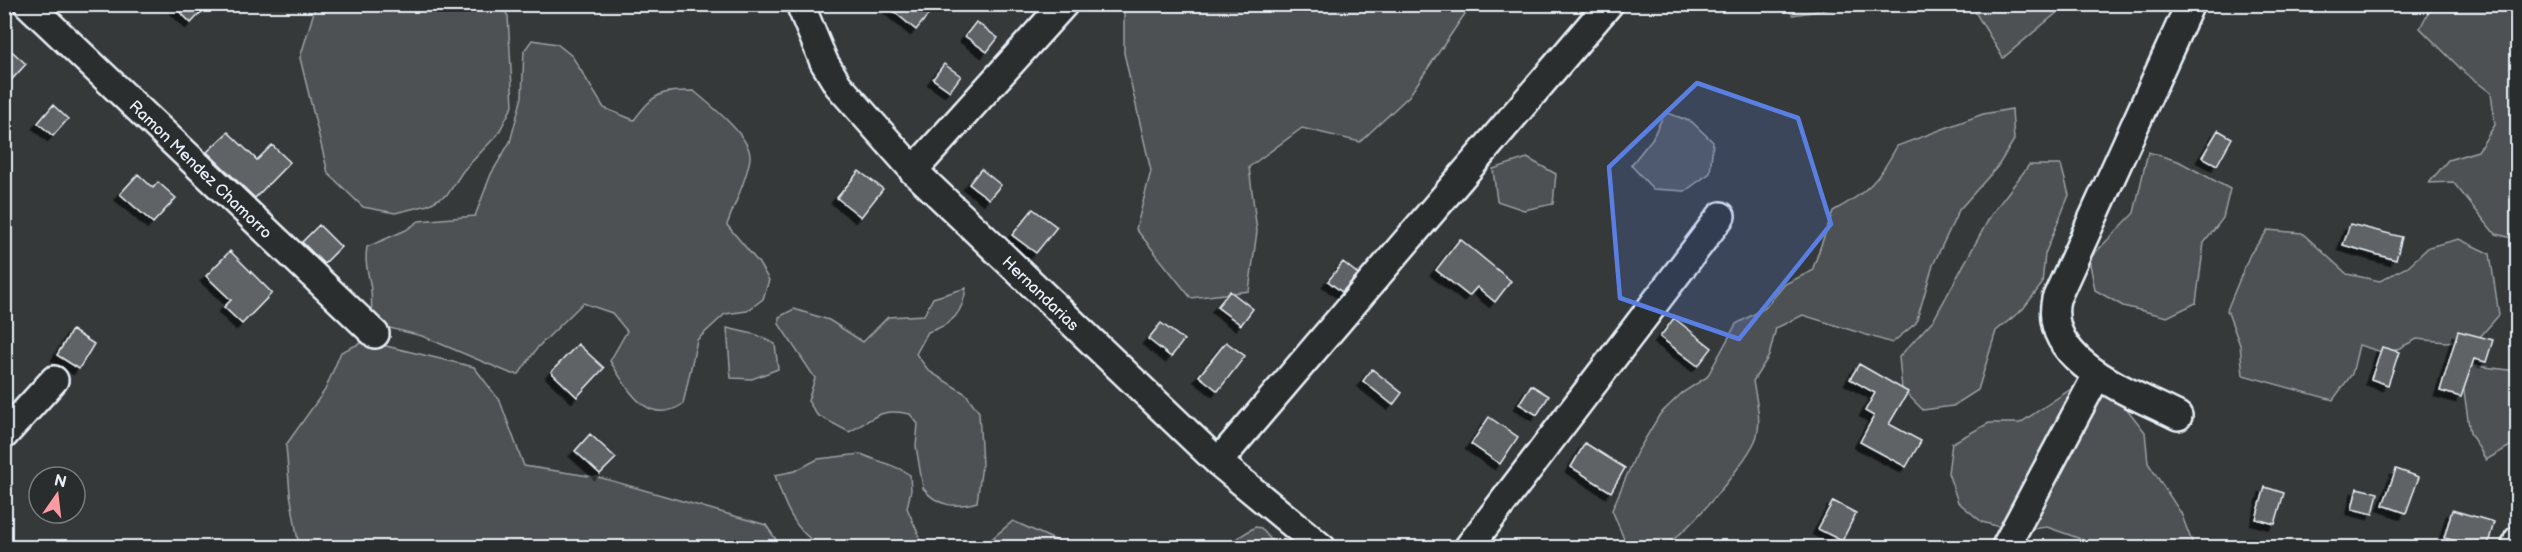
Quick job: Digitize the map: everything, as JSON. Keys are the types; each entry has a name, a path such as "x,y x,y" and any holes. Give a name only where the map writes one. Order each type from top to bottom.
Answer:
{"street":[{"name":"Ramon Mendez Chamorro","path":"28,4 375,334"},
{"name":"Hernandarias","path":"800,4 824,62 838,85 913,171 1218,462 1322,548"},
{"path":"913,171 1064,4"},
{"path":"1218,462 1610,4"},
{"path":"2178,416 2097,375 2063,345 2053,321 2056,298 2190,4"},
{"path":"1468,548 1721,216"},
{"path":"2005,548 2097,375"},
{"path":"4,435 54,380"},
{"path":"2515,548 2517,540"}],"highlighted area":[{"path":"1697,83 1798,118 1831,224 1739,339 1620,298 1609,167"}],"shaded area":[{"path":"316,5 501,5 508,16 513,105 498,134 463,171 448,194 428,205 395,213 363,207 328,173 300,58"},
{"path":"1124,5 1471,5 1409,96 1360,142 1302,128 1249,167 1257,231 1249,291 1191,298 1136,229 1151,171 1124,53"},
{"path":"1784,5 1856,5 1793,15"},
{"path":"1971,5 2066,5 2003,58"},
{"path":"2432,5 2494,5 2517,16 2517,239 2495,234 2453,182 2429,183 2448,160 2478,151 2495,125 2491,93 2465,73 2420,28"},
{"path":"532,40 557,44 572,56 604,108 634,120 647,104 659,95 694,91 737,131 749,150 750,158 746,175 727,225 758,262 769,280 763,299 747,311 725,314 697,340 683,404 670,410 659,411 649,408 631,393 610,361 627,331 612,313 583,303 538,347 519,374 512,374 422,336 373,324 371,290 366,264 367,247 406,230 419,221 475,216 491,174 510,142 522,97 524,51"},
{"path":"2012,109 2014,140 1998,166 1959,210 1933,265 1916,323 1892,343 1803,315 1776,328 1769,356 1753,381 1758,411 1757,434 1749,452 1739,466 1697,517 1669,542 1659,548 1649,549 1624,539 1612,510 1636,454 1660,414 1682,393 1707,377 1736,324 1765,308 1785,284 1812,271 1833,211 1855,198 1878,177 1897,146 1983,114"},
{"path":"1665,112 1692,122 1713,142 1710,173 1685,191 1653,189 1631,165 1652,139"},
{"path":"2148,152 2178,161 2230,189 2223,218 2204,243 2196,303 2167,317 2123,306 2095,290 2089,259 2134,213"},
{"path":"1527,158 1556,174 1553,204 1524,210 1497,201 1493,169"},
{"path":"2029,165 2061,165 2069,195 2045,254 2042,284 2023,309 1996,331 1978,390 1953,406 1923,410 1902,389 1899,357 1934,319 1991,215"},
{"path":"2268,230 2302,233 2347,274 2380,281 2407,267 2429,247 2459,239 2490,254 2499,315 2479,338 2446,342 2417,339 2388,354 2359,345 2352,374 2333,400 2243,375 2240,345 2227,310 2250,254"},
{"path":"966,288 962,304 955,317 944,326 928,332 916,354 929,371 966,394 979,412 982,465 977,502 954,505 934,499 923,488 916,446 918,424 910,414 883,413 849,432 817,415 808,401 815,378 779,324 779,317 794,309 829,320 863,342 888,317 924,315 933,298"},
{"path":"727,328 757,335 775,344 778,369 752,379 731,378"},
{"path":"365,341 474,367 500,401 524,466 602,478 766,525 781,547 299,547 290,494 286,445 325,390 341,352"},
{"path":"2460,364 2517,371 2517,435 2512,445 2486,460 2470,433"},
{"path":"2071,389 2100,393 2127,409 2145,432 2148,463 2181,513 2192,542 2190,547 2091,547 2078,538 2047,527 2014,531 1982,522 1958,502 1948,473 1952,443 1989,423 2020,423"},
{"path":"861,454 910,475 911,490 907,508 924,547 821,547 797,525 782,497 775,475 795,471 818,459"},
{"path":"1013,521 1068,546 1069,547 982,547"},
{"path":"1255,527 1261,528 1277,547 1223,547"}],"building":[{"path":"172,4 209,4 191,23"},
{"path":"885,4 937,4 916,30"},
{"path":"976,22 998,38 987,52 965,36"},
{"path":"4,44 26,64 4,88"},
{"path":"944,64 961,76 950,91 933,79"},
{"path":"53,105 68,119 53,136 38,123"},
{"path":"2218,130 2232,138 2217,165 2202,157"},
{"path":"228,132 257,160 272,145 290,162 255,198 207,152"},
{"path":"981,169 1001,185 989,199 969,184"},
{"path":"859,171 883,189 861,217 837,198"},
{"path":"138,174 153,188 158,182 176,198 153,223 120,194"},
{"path":"1033,209 1057,227 1036,253 1012,235"},
{"path":"2350,224 2402,237 2396,260 2343,245"},
{"path":"319,225 341,247 324,264 302,242"},
{"path":"1460,239 1511,281 1495,302 1477,287 1469,296 1436,270"},
{"path":"230,251 272,293 242,324 224,307 231,300 206,276"},
{"path":"1343,262 1358,274 1342,292 1328,281"},
{"path":"1230,291 1253,309 1241,325 1217,307"},
{"path":"1674,318 1712,348 1698,366 1660,337"},
{"path":"1161,323 1184,340 1171,357 1148,339"},
{"path":"72,330 94,344 79,369 57,355"},
{"path":"2458,331 2493,340 2486,362 2474,359 2461,397 2440,391"},
{"path":"1226,342 1245,356 1218,391 1199,376"},
{"path":"578,344 604,368 577,397 551,372"},
{"path":"2382,347 2399,352 2388,385 2371,379"},
{"path":"1859,364 1908,392 1889,424 1921,441 1906,467 1860,442 1874,416 1865,411 1875,393 1850,379"},
{"path":"1372,369 1402,393 1393,405 1363,381"},
{"path":"1531,385 1549,396 1537,415 1519,404"},
{"path":"1489,417 1518,437 1500,464 1471,444"},
{"path":"590,434 616,458 600,474 575,451"},
{"path":"1585,443 1625,468 1611,492 1571,467"},
{"path":"2396,469 2419,477 2406,513 2383,505"},
{"path":"2265,487 2284,493 2275,524 2256,519"},
{"path":"2357,488 2378,493 2373,514 2352,509"},
{"path":"1833,501 1856,513 1842,541 1818,529"},
{"path":"2452,510 2494,522 2487,548 2444,538"}]}
